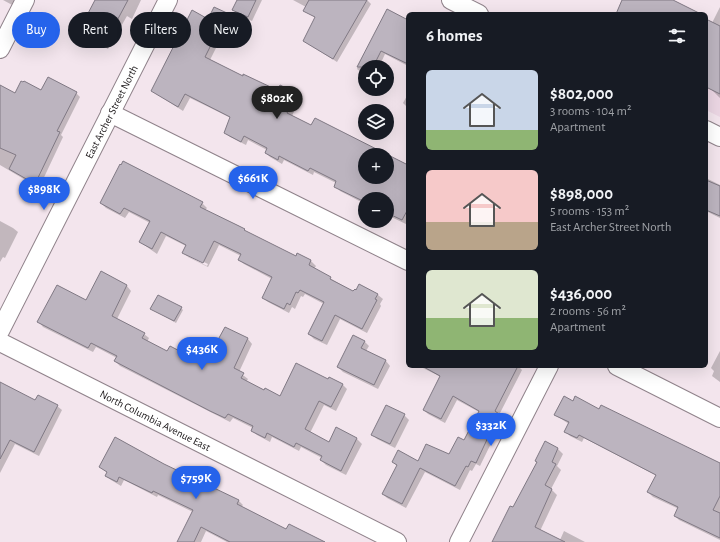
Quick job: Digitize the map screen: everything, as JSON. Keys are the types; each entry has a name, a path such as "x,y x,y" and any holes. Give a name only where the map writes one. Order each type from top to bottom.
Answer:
{"street":[{"path":"0,49 25,0"},
{"name":"East Archer Street North","path":"2,324 168,0"},
{"path":"110,113 406,260"},
{"path":"708,131 720,137"},
{"name":"North Columbia Avenue East","path":"0,342 397,542"},
{"path":"459,542 548,368"},
{"path":"621,368 720,418"}],"shaded area":[{"path":"720,46 720,117 708,111 708,71"}],"building":[{"path":"95,0 128,0 122,12 89,12"},
{"path":"237,0 256,0 250,12 237,12 232,10"},
{"path":"309,0 367,0 333,59 303,41 315,17 303,11"},
{"path":"622,0 673,0 697,12 617,12"},
{"path":"214,7 225,12 212,12"},
{"path":"387,9 406,19 406,63 381,51 376,60 361,60"},
{"path":"192,10 199,14 199,48 210,48 205,57 243,76 243,74 277,90 280,85 296,93 287,113 311,125 315,118 374,148 358,148 358,184 394,184 394,158 406,164 406,213 402,220 394,216 394,192 358,192 358,199 334,187 336,181 310,168 308,171 279,156 278,160 265,153 267,148 244,136 241,142 224,133 230,117 185,94 178,107 151,91 173,48 191,48"},
{"path":"708,20 720,26 720,94 708,88"},
{"path":"48,77 77,92 57,131 60,132 35,184 9,169 16,155 0,148 0,85 15,93 21,81 24,81 41,90"},
{"path":"123,161 203,202 200,207 296,256 297,253 311,260 309,265 331,277 330,279 353,291 355,289 356,290 359,284 378,294 375,299 377,300 362,329 335,315 322,341 308,334 324,302 300,290 298,293 296,292 290,305 287,303 284,309 262,298 272,277 238,260 241,254 214,241 203,263 182,253 186,245 161,232 152,249 139,242 150,221 124,208 120,214 100,203"},
{"path":"708,181 720,186 720,216 708,211"},
{"path":"101,271 127,285 112,316 145,333 142,338 167,351 170,346 193,358 202,341 214,347 225,327 248,338 234,368 244,373 241,378 264,390 265,388 280,396 296,363 328,379 329,377 343,384 331,407 319,401 305,429 329,442 336,427 357,438 341,471 320,460 322,456 296,443 294,447 267,433 265,438 251,431 253,426 228,414 225,418 210,411 114,361 117,356 91,343 88,348 37,322 57,285 86,300"},
{"path":"158,295 182,307 174,321 150,309"},
{"path":"353,335 365,341 361,348 386,360 374,385 337,367"},
{"path":"426,368 517,368 495,411 499,414 476,463 471,461 468,467 466,466 455,486 420,468 402,504 382,494 397,465 392,462 398,450 418,461 426,444 449,454 458,437 464,440 479,411 453,396 441,419 423,410 440,376"},
{"path":"0,382 35,400 38,395 58,405 34,452 10,440 0,459"},
{"path":"564,396 573,401 575,396 599,409 601,405 720,463 720,496 713,510 720,513 720,538 674,516 678,507 647,492 656,475 579,435 577,438 564,432 569,422 554,415"},
{"path":"386,405 405,414 390,444 371,435"},
{"path":"115,437 164,464 239,500 237,504 286,529 289,524 325,542 230,542 201,527 194,542 177,542 193,510 119,477 117,482 105,476 107,472 99,467"},
{"path":"545,441 558,448 552,462 556,464 545,485 552,489 535,527 565,542 492,542 510,506 513,507 537,462 535,461"}]}
